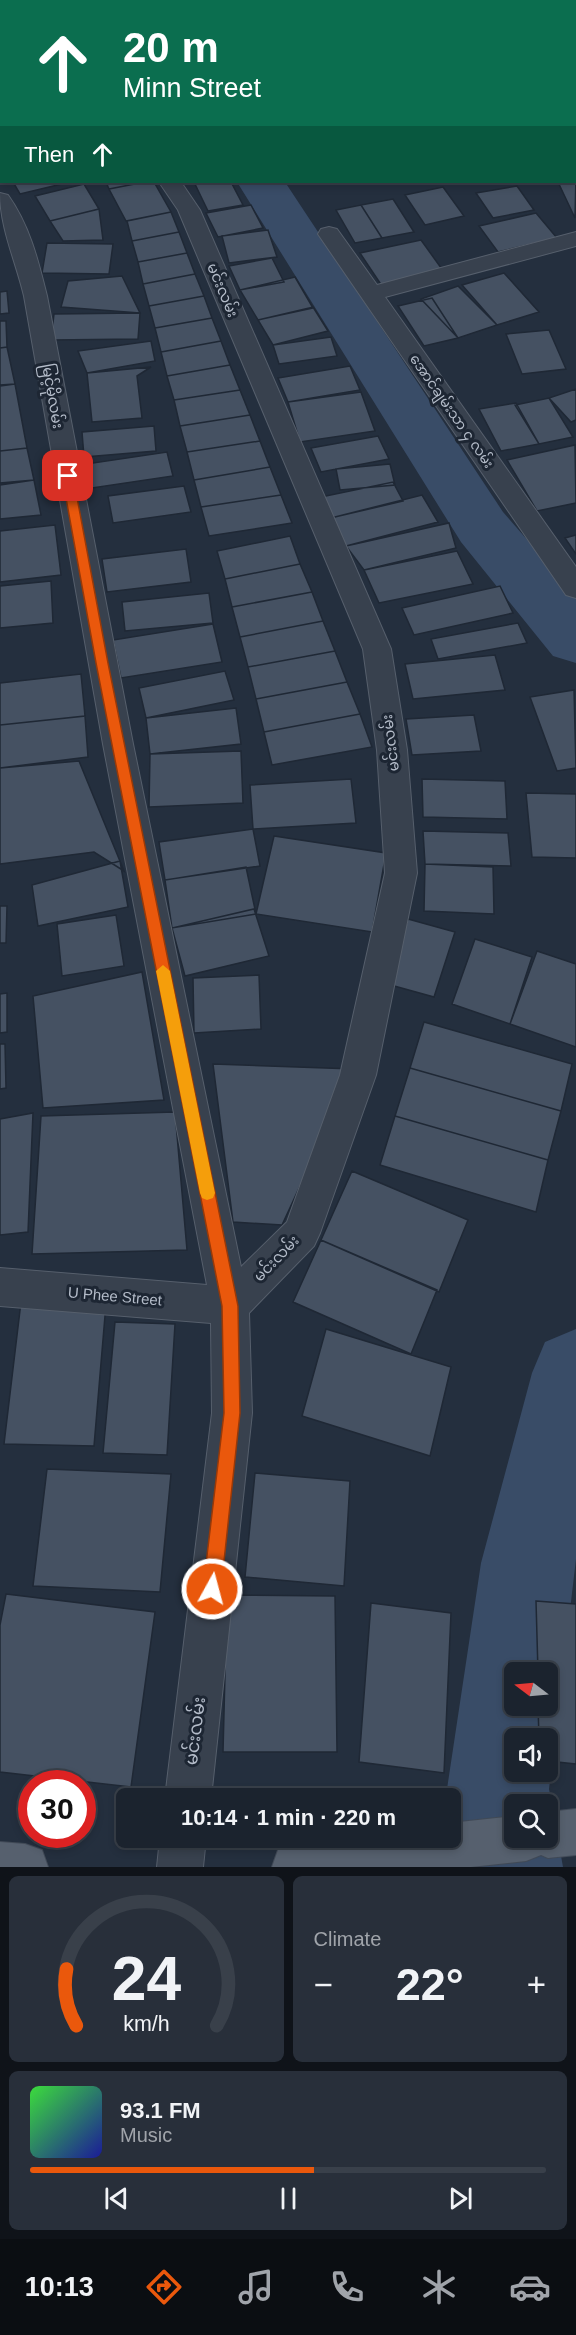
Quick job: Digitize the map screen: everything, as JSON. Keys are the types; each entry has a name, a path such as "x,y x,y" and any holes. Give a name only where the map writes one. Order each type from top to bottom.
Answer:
{"main road":[{"path":"296,1867 325,1856 394,1852 504,1840"}],"street":[{"name":"မင်းလမ်း","path":"171,183 189,210 377,649 392,750 401,873 358,1075 301,1233 230,1306"},
{"name":"မြင့်မိုလမ်း","path":"0,200 10,208 21,237 43,336 104,674 230,1306 232,1413 228,1450"},
{"name":"အောင်ချမ်းသာ ၄ လမ်း","path":"329,234 576,588"},
{"path":"371,294 576,239"},
{"name":"U Phee Street","path":"0,1287 230,1306"},
{"name":"မင်းလမ်း","path":"189,1788 228,1450"},
{"path":"180,1867 182,1848"}],"building":[{"path":"14,183 66,183 20,194"},
{"path":"106,183 140,183 109,189"},
{"path":"140,183 155,183 171,212 126,221 109,189"},
{"path":"194,183 232,183 243,205 208,211"},
{"path":"558,183 576,183 575,218"},
{"path":"84,184 99,209 50,221 35,196"},
{"path":"517,186 534,210 493,218 476,193"},
{"path":"443,187 464,216 425,225 405,195"},
{"path":"393,199 414,232 382,238 361,205"},
{"path":"251,205 263,228 218,237 206,213"},
{"path":"361,205 382,238 355,243 336,210"},
{"path":"99,209 103,240 63,241 50,221"},
{"path":"171,212 179,232 132,241 127,221"},
{"path":"536,213 557,238 498,252 479,226"},
{"path":"268,230 277,257 229,263 222,236"},
{"path":"179,232 187,253 138,262 132,241"},
{"path":"421,240 444,272 382,286 360,253"},
{"path":"47,243 113,244 109,274 42,273"},
{"path":"187,253 195,274 143,284 138,262"},
{"path":"272,258 284,282 240,290 229,266"},
{"path":"504,273 539,312 497,325 462,285"},
{"path":"195,274 204,296 149,306 143,284"},
{"path":"122,276 140,313 61,307 68,281"},
{"path":"295,277 313,308 258,320 240,290"},
{"path":"458,286 497,325 458,338 421,299"},
{"path":"7,291 9,313 0,314 0,292"},
{"path":"204,296 212,318 155,328 149,306"},
{"path":"432,298 458,338 424,346 398,306"},
{"path":"313,307 328,331 273,345 258,320"},
{"path":"140,313 138,339 51,340 54,314"},
{"path":"212,318 221,341 161,352 155,328"},
{"path":"0,321 6,321 7,347 0,348"},
{"path":"549,330 566,369 522,374 506,334"},
{"path":"331,337 337,356 279,364 273,345"},
{"path":"151,341 155,361 87,373 78,351"},
{"path":"221,341 230,365 167,376 161,352"},
{"path":"7,347 15,384 0,385 0,348"},
{"path":"230,365 240,390 174,400 167,376"},
{"path":"350,366 360,390 288,402 278,378"},
{"path":"151,367 137,376 142,418 92,422 87,373"},
{"path":"15,384 27,448 0,451 0,386"},
{"path":"576,389 576,420 571,422 549,398"},
{"path":"240,390 250,415 180,426 174,400"},
{"path":"361,392 375,431 300,442 288,402"},
{"path":"549,398 573,437 539,444 515,405"},
{"path":"516,403 539,444 501,451 479,409"},
{"path":"250,415 260,441 187,452 180,426"},
{"path":"154,426 156,451 84,457 82,432"},
{"path":"378,436 389,459 321,472 311,448"},
{"path":"260,441 270,467 194,480 187,452"},
{"path":"575,445 576,503 537,511 507,460"},
{"path":"27,448 34,480 0,483 0,451"},
{"path":"167,452 173,476 92,488 86,464"},
{"path":"390,464 395,485 340,490 336,469"},
{"path":"270,467 281,495 201,507 194,480"},
{"path":"34,480 41,515 0,519 0,485"},
{"path":"393,482 403,501 331,518 321,497"},
{"path":"184,486 191,512 113,523 108,496"},
{"path":"281,495 292,523 209,536 201,507"},
{"path":"422,495 438,522 346,546 331,518"},
{"path":"449,523 456,548 364,570 346,546"},
{"path":"55,525 61,575 0,582 0,531"},
{"path":"576,535 576,554 565,538"},
{"path":"290,536 300,564 225,579 217,551"},
{"path":"186,549 191,582 107,592 102,559"},
{"path":"457,551 473,584 379,603 364,570"},
{"path":"300,564 312,592 232,607 225,579"},
{"path":"51,581 53,623 0,628 0,586"},
{"path":"500,586 513,613 414,635 402,608"},
{"path":"312,592 323,621 240,637 232,607"},
{"path":"209,593 213,623 125,631 122,602"},
{"path":"323,621 335,651 248,667 240,637"},
{"path":"518,623 527,643 438,659 431,639"},
{"path":"213,624 222,662 121,678 113,640"},
{"path":"335,651 347,682 256,699 248,667"},
{"path":"495,655 505,690 413,699 405,664"},
{"path":"225,671 234,700 146,718 139,688"},
{"path":"81,674 85,716 0,725 0,683"},
{"path":"347,682 360,714 264,732 256,699"},
{"path":"574,690 576,768 557,771 530,697"},
{"path":"236,708 241,744 150,754 146,718"},
{"path":"360,714 372,747 272,765 264,732"},
{"path":"474,715 481,751 412,755 406,719"},
{"path":"85,716 88,757 0,768 0,725"},
{"path":"241,751 243,803 149,807 150,754"},
{"path":"79,761 124,871 94,852 0,864 0,768"},
{"path":"351,779 356,823 253,829 250,785"},
{"path":"422,779 505,781 507,819 423,817"},
{"path":"526,793 576,794 576,858 532,857"},
{"path":"253,829 260,866 165,880 159,842"},
{"path":"423,831 508,833 511,866 425,864"},
{"path":"274,836 386,853 372,932 256,914"},
{"path":"120,861 128,907 38,926 32,885"},
{"path":"425,864 493,867 494,914 424,911"},
{"path":"246,867 256,914 172,928 165,880"},
{"path":"0,906 7,906 6,943 0,943"},
{"path":"254,909 269,956 185,976 172,928"},
{"path":"116,915 124,966 62,976 57,924"},
{"path":"408,919 455,932 434,997 387,984"},
{"path":"475,939 532,957 510,1024 452,1004"},
{"path":"537,951 576,964 576,1047 510,1024"},
{"path":"142,972 164,1100 43,1108 33,996"},
{"path":"259,975 261,1029 194,1033 193,978"},
{"path":"7,993 7,1032 0,1033 0,994"},
{"path":"424,1022 572,1064 561,1111 410,1068"},
{"path":"0,1044 5,1044 6,1088 0,1089"},
{"path":"213,1064 354,1069 282,1225 233,1222"},
{"path":"410,1068 561,1111 548,1160 395,1116"},
{"path":"175,1112 187,1250 32,1254 41,1116"},
{"path":"33,1113 28,1232 0,1235 0,1119"},
{"path":"395,1116 548,1160 536,1212 380,1165"},
{"path":"352,1171 468,1220 439,1292 321,1240"},
{"path":"321,1240 437,1290 411,1354 293,1302"},
{"path":"21,1302 106,1304 94,1446 4,1444"},
{"path":"115,1322 175,1324 167,1455 103,1453"},
{"path":"326,1329 451,1367 430,1456 302,1416"},
{"path":"47,1469 171,1474 160,1592 33,1586"},
{"path":"255,1473 350,1481 344,1586 245,1577"},
{"path":"6,1594 155,1612 131,1787 96,1783 96,1770 18,1770 18,1774 0,1772 0,1625"},
{"path":"227,1595 335,1596 337,1752 223,1752"},
{"path":"536,1601 576,1604 576,1764 558,1762 558,1728 539,1728 538,1716 558,1716 558,1662 538,1662"},
{"path":"371,1603 451,1613 444,1773 359,1762"}],"waterway":[{"path":"262,183 482,527 576,639"},
{"path":"511,1867 498,1789 528,1563 576,1373"}],"slow traffic":[{"path":"163,971 207,1193"}],"route":[{"path":"68,476 102,663 230,1306 232,1413 212,1589"}]}
